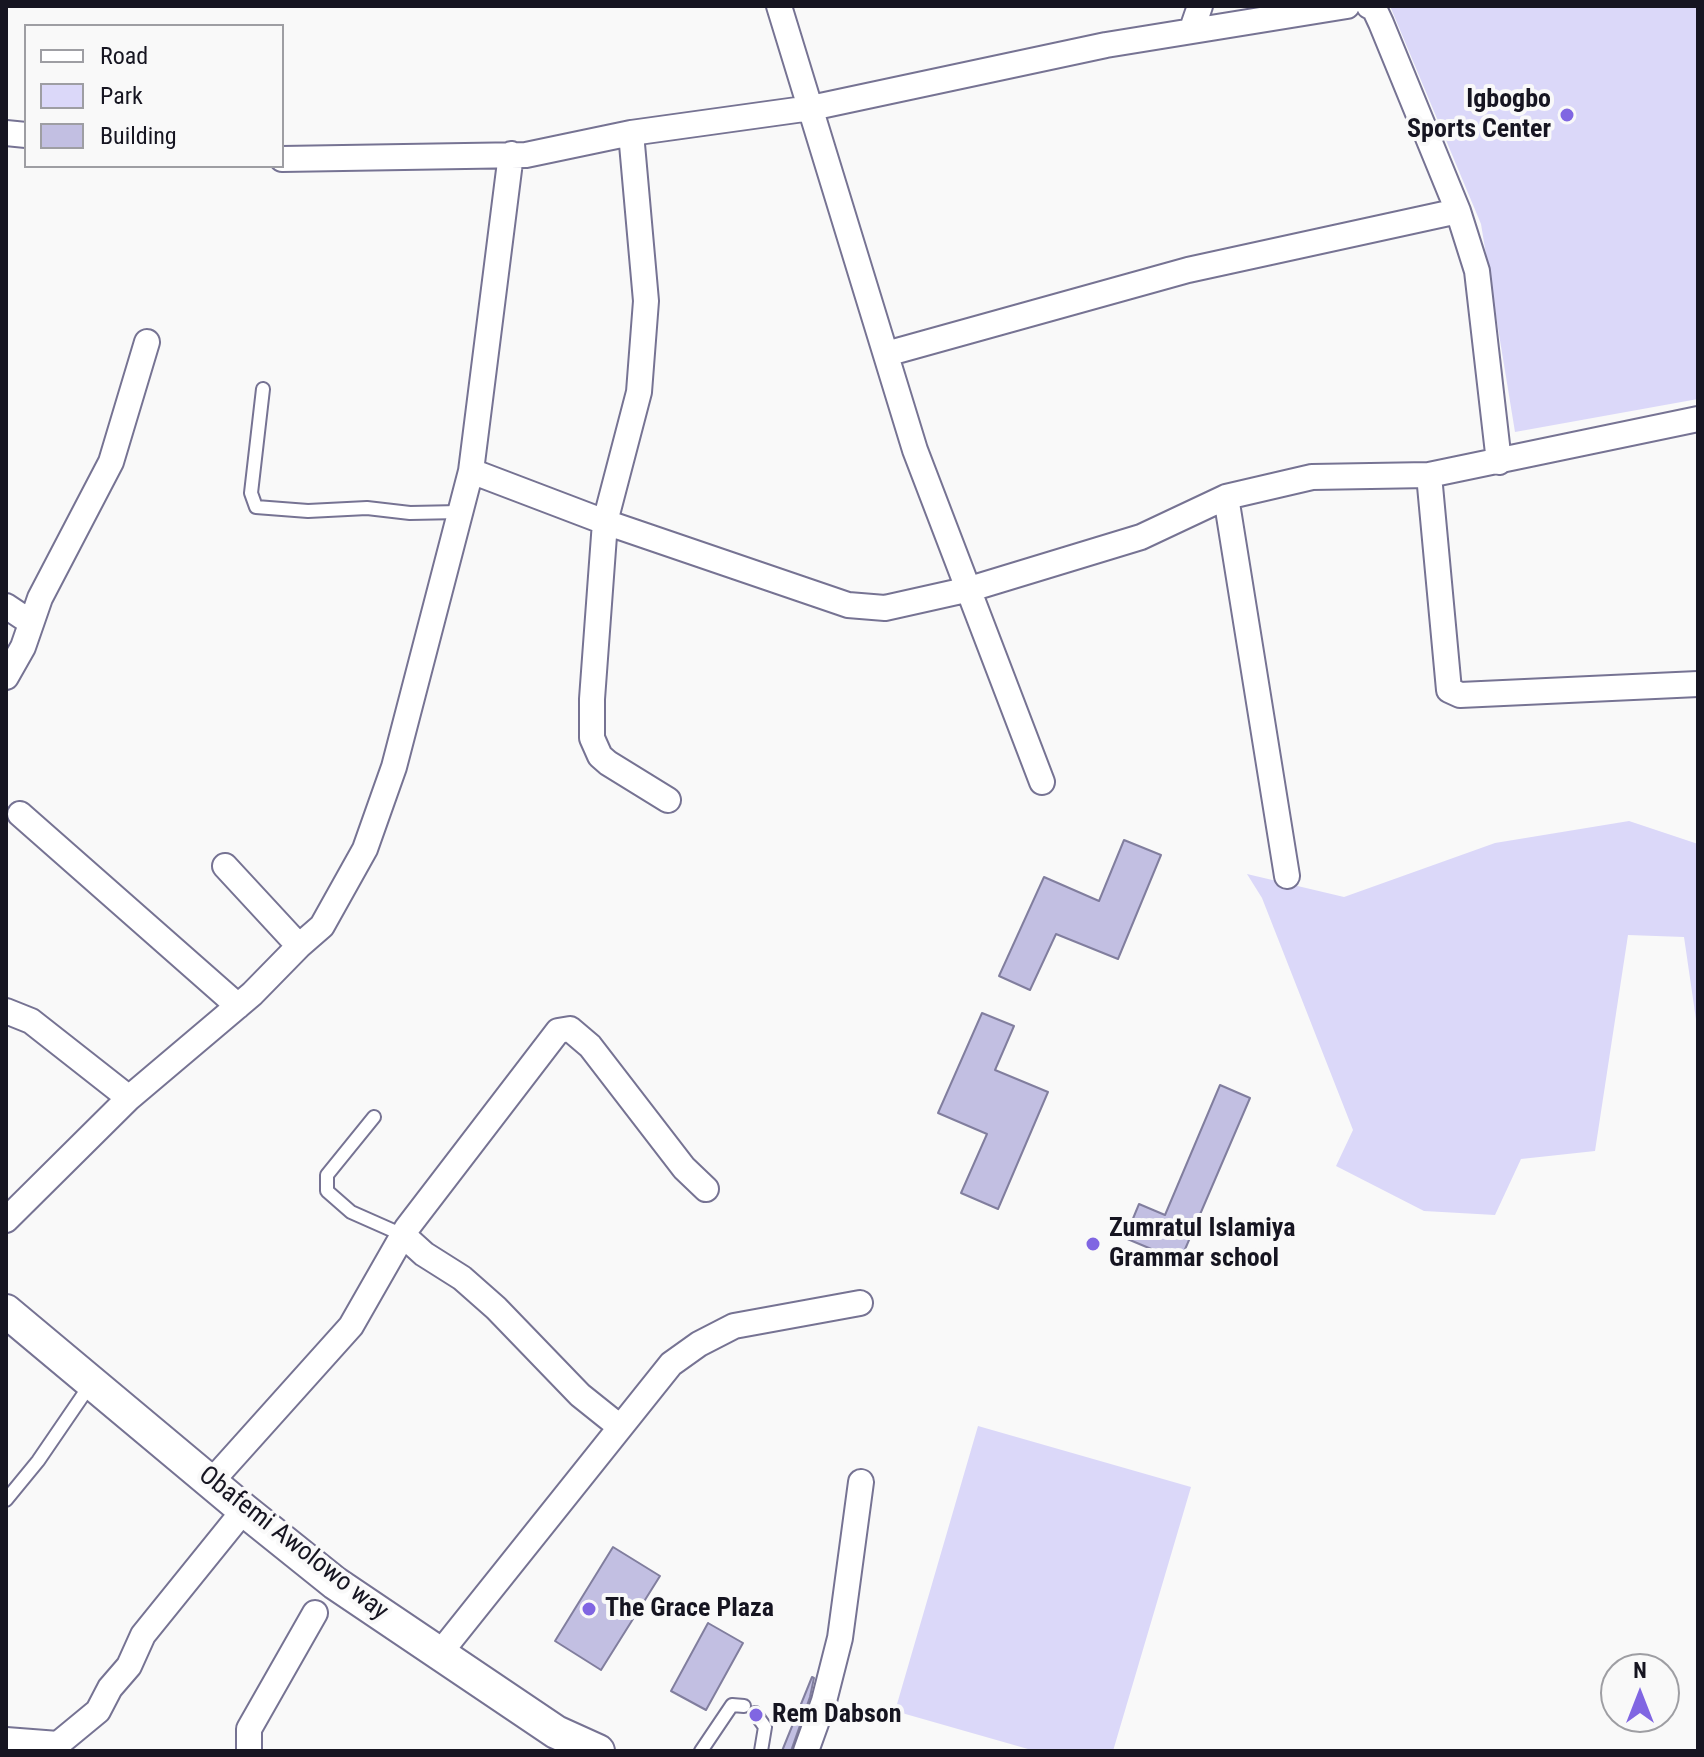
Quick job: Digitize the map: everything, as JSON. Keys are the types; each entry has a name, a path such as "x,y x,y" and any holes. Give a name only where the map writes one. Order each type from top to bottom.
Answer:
{"main road":[{"name":"Obafemi Awolowo way","path":"6,1311 335,1583 440,1653 549,1741 598,1751"}],"street":[{"path":"779,6 915,450 1042,782"},
{"path":"1192,29 1200,6"},
{"path":"284,159 526,155 631,133 811,108 1192,29 1347,6"},
{"path":"1369,6 1374,8 1381,23 1458,211 1477,271 1499,462"},
{"path":"631,133 646,301 639,392 605,522 592,738 600,756 608,763 668,800"},
{"path":"6,1220 129,1098 238,1006 322,926 365,849 394,767 471,471 511,154"},
{"path":"886,354 1188,270 1458,211"},
{"path":"6,677 23,647 40,598 111,462 147,342"},
{"path":"471,471 605,522 865,608 885,608 970,589 1141,537 1226,497 1312,477 1429,475 1698,419"},
{"path":"1429,475 1449,690 1460,695 1698,684"},
{"path":"1226,497 1287,876"},
{"path":"6,606 30,622"},
{"path":"20,814 238,1006"},
{"path":"225,866 299,946"},
{"path":"6,1011 31,1021 129,1098"},
{"path":"211,1482 351,1326 403,1235 558,1031 570,1029 590,1046 684,1168 706,1189"},
{"path":"403,1235 424,1254 462,1278 496,1308 580,1395 620,1427"},
{"path":"440,1653 671,1364 699,1344 734,1326 860,1303"},
{"path":"806,1751 824,1701 840,1638 861,1482"},
{"path":"6,1740 58,1744 98,1711 110,1688 129,1666 143,1635 244,1510"},
{"path":"249,1751 249,1729 315,1613"}],"lane":[{"path":"263,389 251,493 256,507 308,511 367,508 410,513 460,512"},
{"path":"374,1117 327,1175 327,1191 351,1212 403,1235"},
{"path":"6,1500 38,1461 92,1382"},
{"path":"701,1751 732,1705 750,1710 765,1727 761,1751"}],"green space":[{"name":"Igbogbo Sports Center","path":"1390,6 1698,6 1698,399 1515,432 1481,224"},
{"path":"1629,821 1698,844 1698,1033 1684,937 1628,935 1595,1151 1521,1159 1495,1215 1424,1211 1336,1166 1353,1130 1262,898 1247,874 1344,897 1495,843"},
{"path":"978,1426 1191,1487 1113,1751 1035,1751 895,1711"}],"building":[{"path":"1124,840 1161,855 1118,959 1056,934 1030,990 999,976 1044,877 1099,901"},
{"path":"982,1013 1014,1026 995,1070 1048,1092 998,1209 961,1193 987,1134 938,1113"},
{"path":"1220,1085 1250,1098 1180,1261 1125,1238 1139,1204 1165,1215"},
{"name":"The Grace Plaza","path":"613,1547 660,1576 601,1670 555,1641"},
{"path":"708,1623 743,1643 706,1710 671,1691"},
{"path":"812,1677 810,1697 791,1751 782,1751"}],"place":[{"name":"Igbogbo Sports Center","path":"1567,115"},
{"name":"Zumratul Islamiya Grammar school","path":"1093,1244"},
{"name":"The Grace Plaza","path":"589,1609"},
{"name":"Rem Dabson","path":"756,1715"}]}
